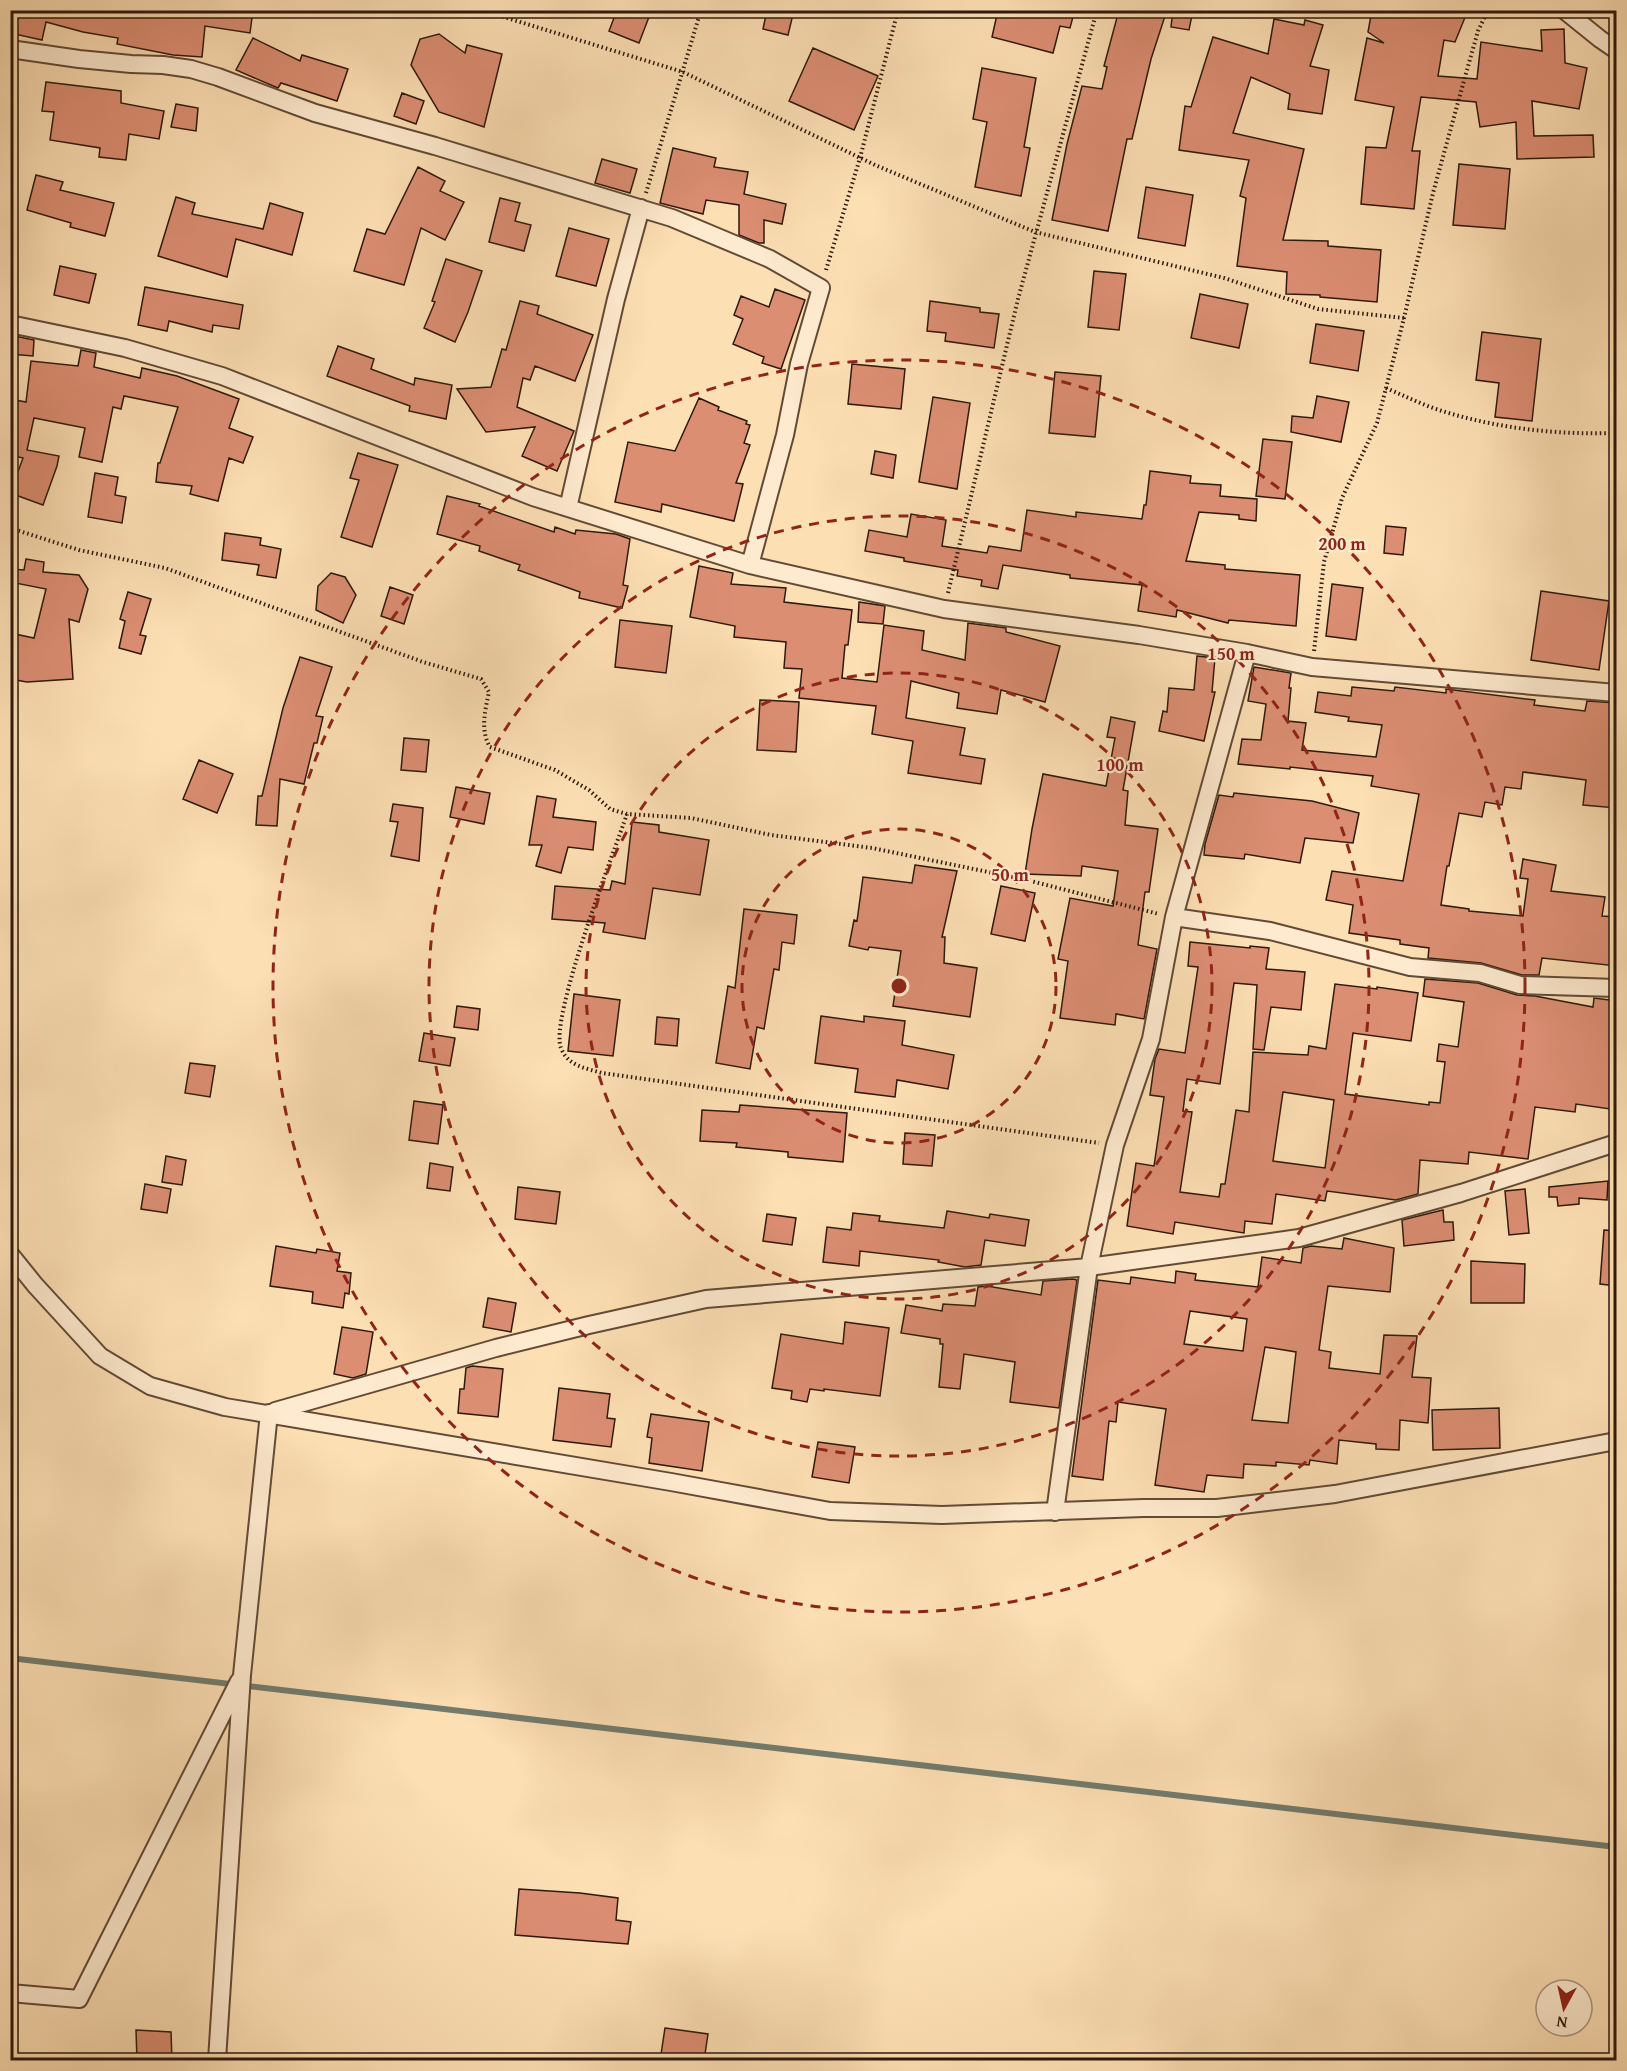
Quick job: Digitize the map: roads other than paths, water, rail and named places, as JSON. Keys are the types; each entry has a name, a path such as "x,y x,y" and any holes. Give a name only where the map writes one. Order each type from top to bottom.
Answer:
{"street":[{"path":"1564,10 1617,50"},
{"path":"10,49 79,59 191,69 315,113 435,146 672,218 760,255 821,288 799,364 785,435 750,565"},
{"path":"568,508 616,299 641,208"},
{"path":"10,324 125,348 222,376 533,497 750,565 944,609 1139,635 1247,653 1312,667 1617,693"},
{"path":"1055,1512 1089,1267 1115,1145 1151,1039 1174,917 1247,653"},
{"path":"1174,917 1270,931 1410,967 1480,973 1520,985 1617,988"},
{"path":"269,1413 496,1348 706,1299 1089,1267 1299,1238 1461,1193 1617,1143"},
{"path":"10,1254 100,1356 150,1386 225,1407 830,1511 942,1515 1143,1508 1217,1508 1335,1494 1617,1441"},
{"path":"217,2061 242,1675 269,1413"},
{"path":"10,1993 79,2000 242,1675"}],"waterway":[{"path":"10,1658 1616,1847"}]}
